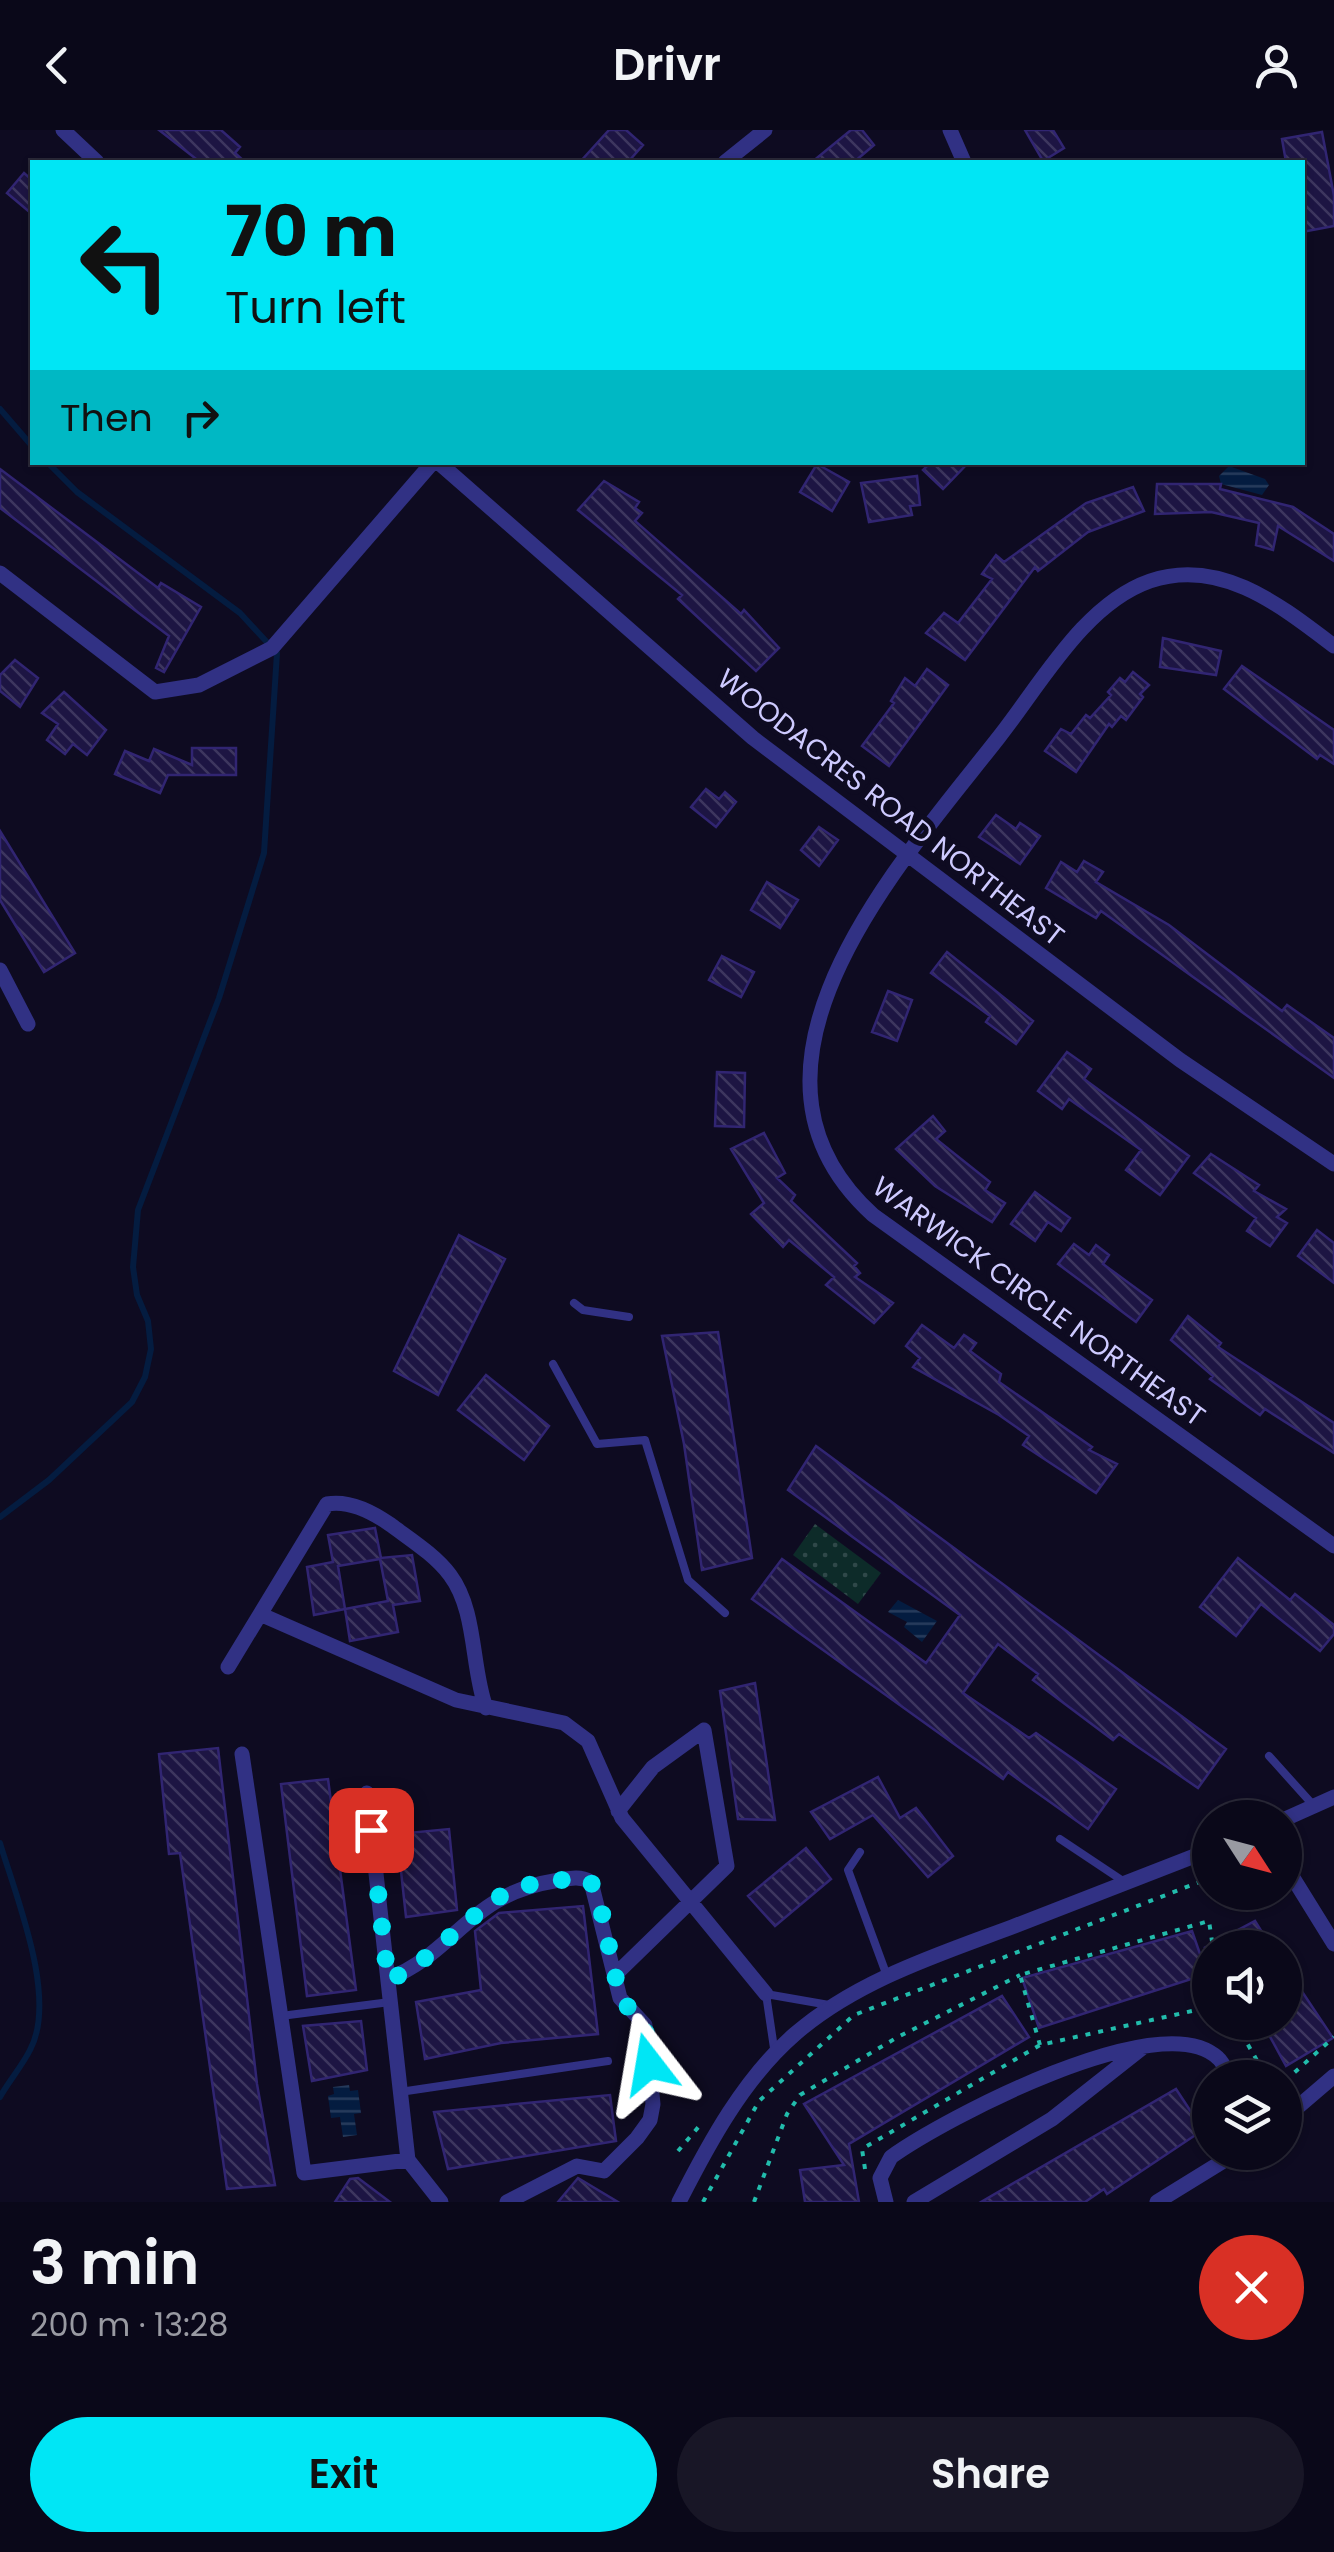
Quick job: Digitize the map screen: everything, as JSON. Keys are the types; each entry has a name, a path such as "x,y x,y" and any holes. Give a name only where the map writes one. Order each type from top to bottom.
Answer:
{"street":[{"path":"63,130 94,160"},
{"path":"727,160 764,130"},
{"path":"950,130 963,160"},
{"path":"0,573 155,692 200,685 272,648 433,465"},
{"name":"WOODACRES ROAD NORTHEAST","path":"439,465 752,738 1180,1060 1334,1164"},
{"name":"WARWICK CIRCLE NORTHEAST","path":"1334,646 1247,589 1210,574 1150,581 1097,614 907,854 840,955 811,1060 812,1104 821,1140 843,1188 873,1215 1334,1546"},
{"path":"0,970 28,1024"},
{"path":"228,1667 327,1504 340,1502 379,1516 451,1576 467,1613 476,1680 486,1708"},
{"path":"262,1616 456,1700 564,1723 580,1732 588,1741 618,1811 766,1994"},
{"path":"615,1974 727,1866 704,1730 653,1767 618,1811"},
{"path":"242,1754 304,2173 408,2160"},
{"path":"367,1793 408,2160 441,2202"},
{"path":"1302,1811 1334,1797"},
{"path":"679,2202 736,2104 775,2054 834,2006 888,1976 1192,1857"},
{"path":"388,1980 411,1970 493,1900 521,1886 581,1877 591,1882 600,1904 620,1998 645,2026 654,2104 650,2120 625,2153 604,2171 577,2166 508,2202"},
{"path":"1302,1892 1334,1944"},
{"path":"914,2202 1070,2107 1145,2045"},
{"path":"886,2202 880,2178 891,2157 911,2142 1071,2062 1145,2045 1194,2046 1220,2060"},
{"path":"1302,2103 1334,2076"},
{"path":"1157,2202 1209,2170"}],"lane":[{"path":"574,1303 582,1310 629,1318"},
{"path":"553,1364 598,1444 646,1440 688,1580 725,1614"},
{"path":"1269,1756 1314,1806"},
{"path":"1060,1839 1126,1884"},
{"path":"860,1852 848,1870 888,1976"},
{"path":"775,2054 766,1994 834,2006"},
{"path":"281,2016 390,2002"},
{"path":"400,2092 608,2061"}],"path":[{"path":"703,2202 759,2101 854,2014 1192,1885"},
{"path":"754,2202 792,2103 896,2038 1020,1975 1209,1921 1211,1930"},
{"path":"1020,1975 1040,2045"},
{"path":"1302,2065 1334,2037"},
{"path":"896,2038 900,2046"}],"green space":[{"path":"815,1524 881,1573 858,1604 793,1555"}],"water":[{"path":"1229,466 1265,479 1269,485 1262,495 1221,484 1219,476"},
{"path":"898,1600 937,1621 922,1642 904,1627 907,1622 888,1612"},
{"path":"349,2085 350,2091 358,2090 361,2113 354,2114 357,2135 343,2137 340,2117 331,2118 328,2096 334,2094 333,2087"}],"building":[{"path":"159,130 221,130 240,147 235,153 243,160 197,160"},
{"path":"609,130 626,130 643,145 630,160 582,160"},
{"path":"851,130 862,130 874,145 856,160 814,160"},
{"path":"1025,130 1053,130 1064,148 1042,160"},
{"path":"1322,132 1334,196 1334,226 1305,231 1305,160 1286,160 1282,139"},
{"path":"24,173 30,178 30,212 7,193"},
{"path":"816,465 849,482 832,511 800,492"},
{"path":"928,465 966,465 943,489 923,470"},
{"path":"0,469 158,588 161,583 201,607 164,672 156,668 169,636 0,508"},
{"path":"917,476 920,505 910,506 912,515 869,522 861,483"},
{"path":"604,481 639,502 635,508 642,513 635,521 741,614 744,610 779,648 756,671 678,599 682,595 578,510"},
{"path":"1157,484 1221,484 1220,489 1293,507 1334,534 1334,561 1278,526 1273,550 1256,545 1259,523 1211,512 1155,514"},
{"path":"1133,487 1144,511 1088,532 1038,571 1035,567 965,660 926,633 944,613 958,623 992,579 982,574 996,555 1004,562 1086,503"},
{"path":"1163,638 1221,651 1216,675 1160,667"},
{"path":"15,660 38,678 20,707 0,691 0,675"},
{"path":"1242,666 1334,730 1334,764 1320,755 1317,759 1224,689"},
{"path":"927,669 948,685 889,766 862,746 894,703 891,701 905,678 915,686"},
{"path":"1133,672 1149,685 1140,694 1143,697 1126,720 1121,716 1112,727 1109,724 1076,772 1045,751 1061,729 1071,734 1086,715 1090,718 1111,695 1108,692 1120,678 1125,682"},
{"path":"64,692 106,730 87,755 73,744 65,754 47,740 58,724 42,713"},
{"path":"192,748 236,748 236,775 168,775 160,793 115,774 125,751 149,761 154,749 192,765"},
{"path":"706,789 719,799 725,792 736,802 716,827 691,807"},
{"path":"996,815 1016,829 1020,823 1040,836 1020,864 979,837"},
{"path":"819,827 838,840 819,866 801,850"},
{"path":"0,831 75,953 44,972 0,900"},
{"path":"1084,861 1103,872 1096,882 1169,925 1282,1011 1287,1005 1334,1038 1334,1078 1101,911 1096,918 1046,888 1061,862 1077,872"},
{"path":"767,882 798,900 780,928 751,910"},
{"path":"947,952 1033,1021 1016,1044 986,1022 990,1016 931,973"},
{"path":"722,956 754,972 741,997 709,980"},
{"path":"888,991 912,1000 897,1041 872,1032"},
{"path":"1067,1052 1091,1069 1084,1079 1189,1156 1160,1195 1126,1170 1141,1150 1069,1099 1062,1109 1038,1091"},
{"path":"717,1072 745,1073 744,1127 715,1126"},
{"path":"933,1116 945,1131 936,1139 990,1182 985,1190 1005,1203 992,1222 935,1186 896,1149"},
{"path":"764,1133 785,1173 777,1178 795,1195 791,1201 857,1263 854,1266 860,1273 855,1277 893,1303 874,1323 826,1285 834,1277 789,1240 783,1247 751,1214 764,1203 731,1149"},
{"path":"1211,1154 1259,1185 1254,1191 1286,1209 1277,1217 1287,1223 1270,1246 1247,1231 1256,1218 1194,1173"},
{"path":"1035,1192 1070,1218 1061,1231 1048,1222 1035,1241 1011,1224"},
{"path":"1317,1230 1334,1243 1334,1283 1298,1256"},
{"path":"459,1235 505,1259 438,1395 394,1371"},
{"path":"1074,1244 1089,1255 1096,1245 1109,1255 1103,1264 1152,1300 1136,1322 1058,1264"},
{"path":"1188,1316 1221,1343 1218,1347 1334,1423 1334,1453 1265,1409 1260,1415 1210,1379 1213,1376 1171,1340"},
{"path":"922,1325 954,1348 964,1335 976,1343 970,1351 1001,1374 999,1382 1092,1447 1089,1450 1117,1464 1096,1493 1023,1445 1029,1436 999,1415 913,1367 920,1358 906,1346"},
{"path":"718,1332 752,1558 702,1570 684,1444 662,1336"},
{"path":"486,1375 549,1426 524,1460 458,1410"},
{"path":"816,1446 1226,1749 1198,1788 1119,1734 1113,1740 1033,1680 1038,1674 998,1644 963,1693 1029,1738 1036,1733 1116,1789 1088,1829 1008,1772 1003,1779 752,1599 782,1559 926,1663 960,1615 788,1490"},
{"path":"375,1528 381,1558 412,1555 420,1601 393,1605 398,1632 350,1641 345,1609 314,1615 307,1567 333,1562 328,1535","holes":["380,1559 388,1601 345,1609 338,1566"]},
{"path":"1238,1558 1290,1600 1295,1594 1334,1625 1334,1634 1320,1651 1261,1604 1236,1636 1200,1607"},
{"path":"755,1683 775,1820 738,1819 720,1691"},
{"path":"218,1748 257,2084 275,2185 227,2189 180,1853 169,1854 159,1754"},
{"path":"878,1777 900,1818 916,1808 953,1856 928,1877 873,1815 830,1839 811,1812"},
{"path":"328,1779 356,1990 307,1996 281,1784"},
{"path":"449,1829 457,1910 406,1917 397,1834"},
{"path":"806,1848 831,1879 775,1926 748,1896"},
{"path":"583,1906 598,2034 501,2043 425,2059 416,2002 481,1990 475,1931 499,1913"},
{"path":"1255,1921 1261,1930 1238,1930"},
{"path":"1192,1931 1192,1979 1039,2028 1022,1978"},
{"path":"1302,1992 1333,2038 1296,2060 1283,2060 1272,2040 1302,2040"},
{"path":"1002,1996 1029,2037 849,2144 859,2202 805,2202 800,2170 844,2165 804,2104"},
{"path":"361,2021 367,2070 312,2081 303,2026"},
{"path":"1176,2089 1192,2113 1192,2137 1107,2194 1104,2189 1085,2202 981,2202"},
{"path":"610,2095 616,2141 448,2169 434,2112"},
{"path":"358,2178 390,2202 335,2202 350,2179"},
{"path":"578,2178 618,2202 558,2202"}],"waterway":[{"path":"0,409 30,444"},
{"path":"0,1517 49,1480 132,1402 145,1377 151,1349 148,1321 137,1295 133,1267 138,1210 219,998 264,853 277,653 240,613 77,492 50,465"},
{"path":"0,1843 32,1947 39,2003 30,2050 0,2097"}],"route":[{"path":"371,1830 388,1980 411,1970 493,1900 521,1886 581,1877 591,1882 600,1904 620,1998 645,2026 649,2064"}]}
